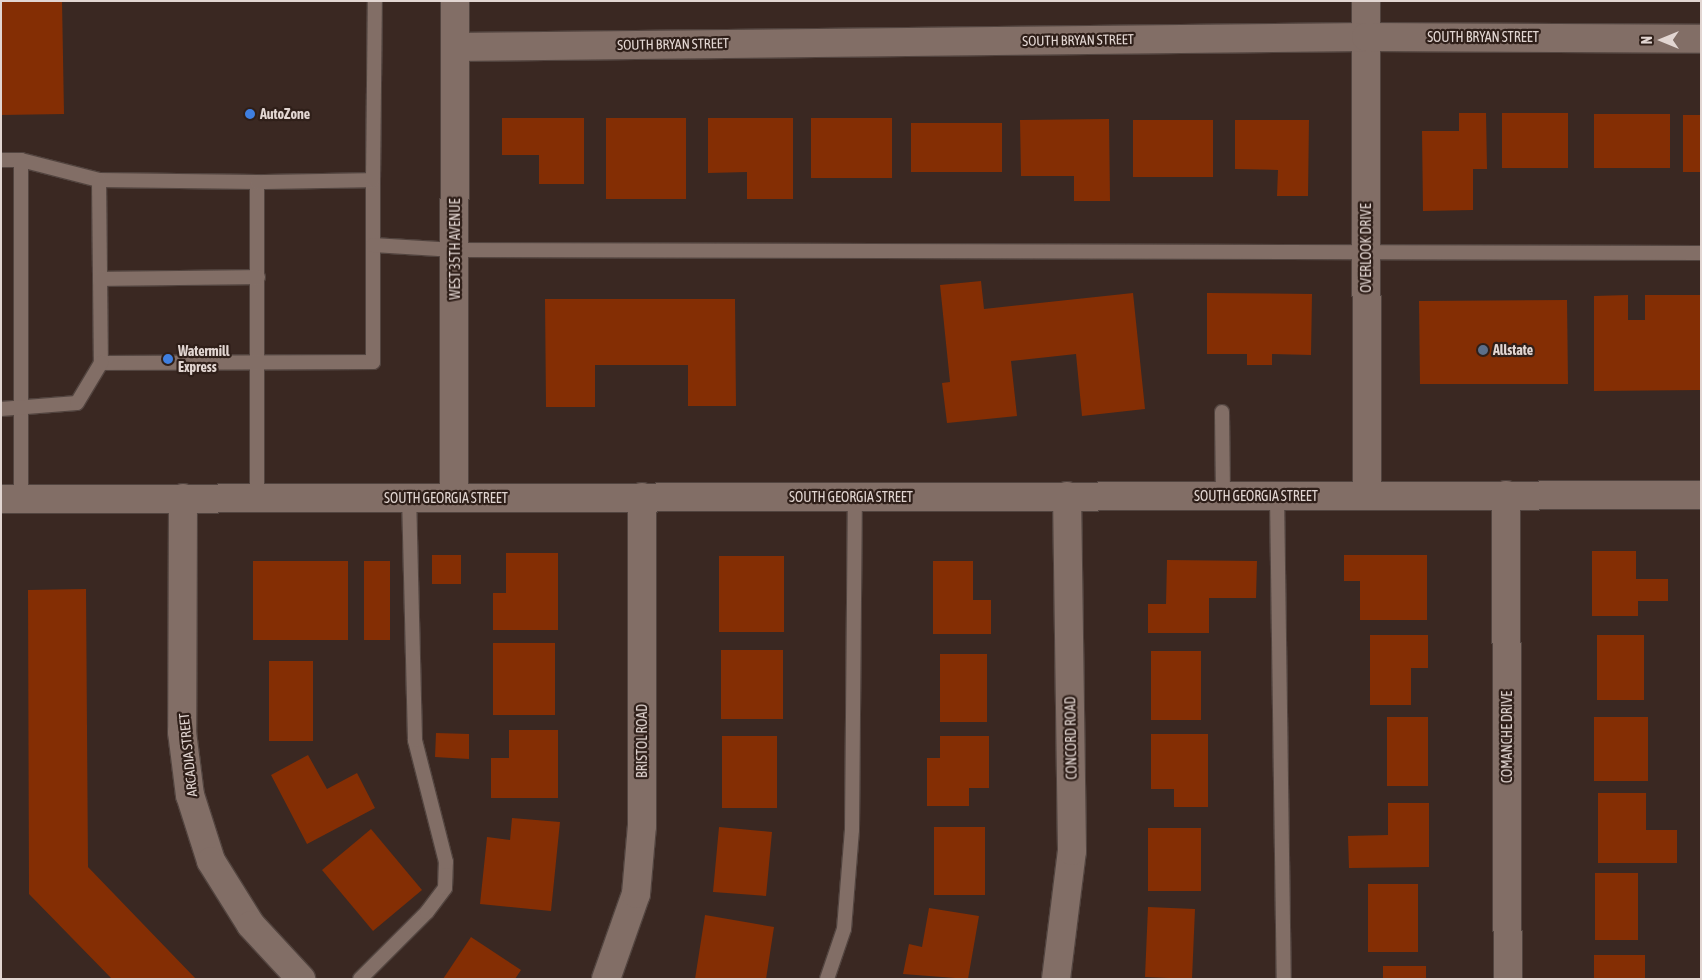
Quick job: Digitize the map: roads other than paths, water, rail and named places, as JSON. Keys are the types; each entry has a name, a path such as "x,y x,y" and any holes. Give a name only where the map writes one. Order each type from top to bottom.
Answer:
{"street":[{"name":"WEST 35TH AVENUE","path":"454,498 455,1"},
{"name":"OVERLOOK DRIVE","path":"1366,1 1367,496"},
{"name":"SOUTH BRYAN STREET","path":"455,46 1366,36 1701,39"},
{"name":"COMANCHE DRIVE","path":"1506,495 1508,979"},
{"name":"SOUTH GEORGIA STREET","path":"11,499 1701,495"},
{"name":"CONCORD ROAD","path":"1056,979 1072,851 1067,496"},
{"name":"BRISTOL ROAD","path":"606,979 636,894 642,826 642,497"},
{"name":"ARCADIA STREET","path":"183,498 182,732 190,795 212,861 251,925 301,979"}],"lane":[{"path":"101,362 258,360 373,362 375,1"},
{"path":"1,160 20,160 99,180 257,182 373,180"},
{"path":"11,499 21,408 20,160"},
{"path":"1,409 77,403 101,362 99,180"},
{"path":"257,182 257,498"},
{"path":"373,245 455,250 1701,253"},
{"path":"100,279 258,277"},
{"path":"1222,412 1224,496"},
{"path":"1277,496 1284,979"},
{"path":"827,979 844,928 852,830 855,497"},
{"path":"360,979 427,912 444,888 446,862 415,740 409,498"}],"place":[{"name":"AutoZone","path":"250,114"},
{"name":"Allstate","path":"1483,350"},
{"name":"Watermill Express","path":"168,359"}]}
